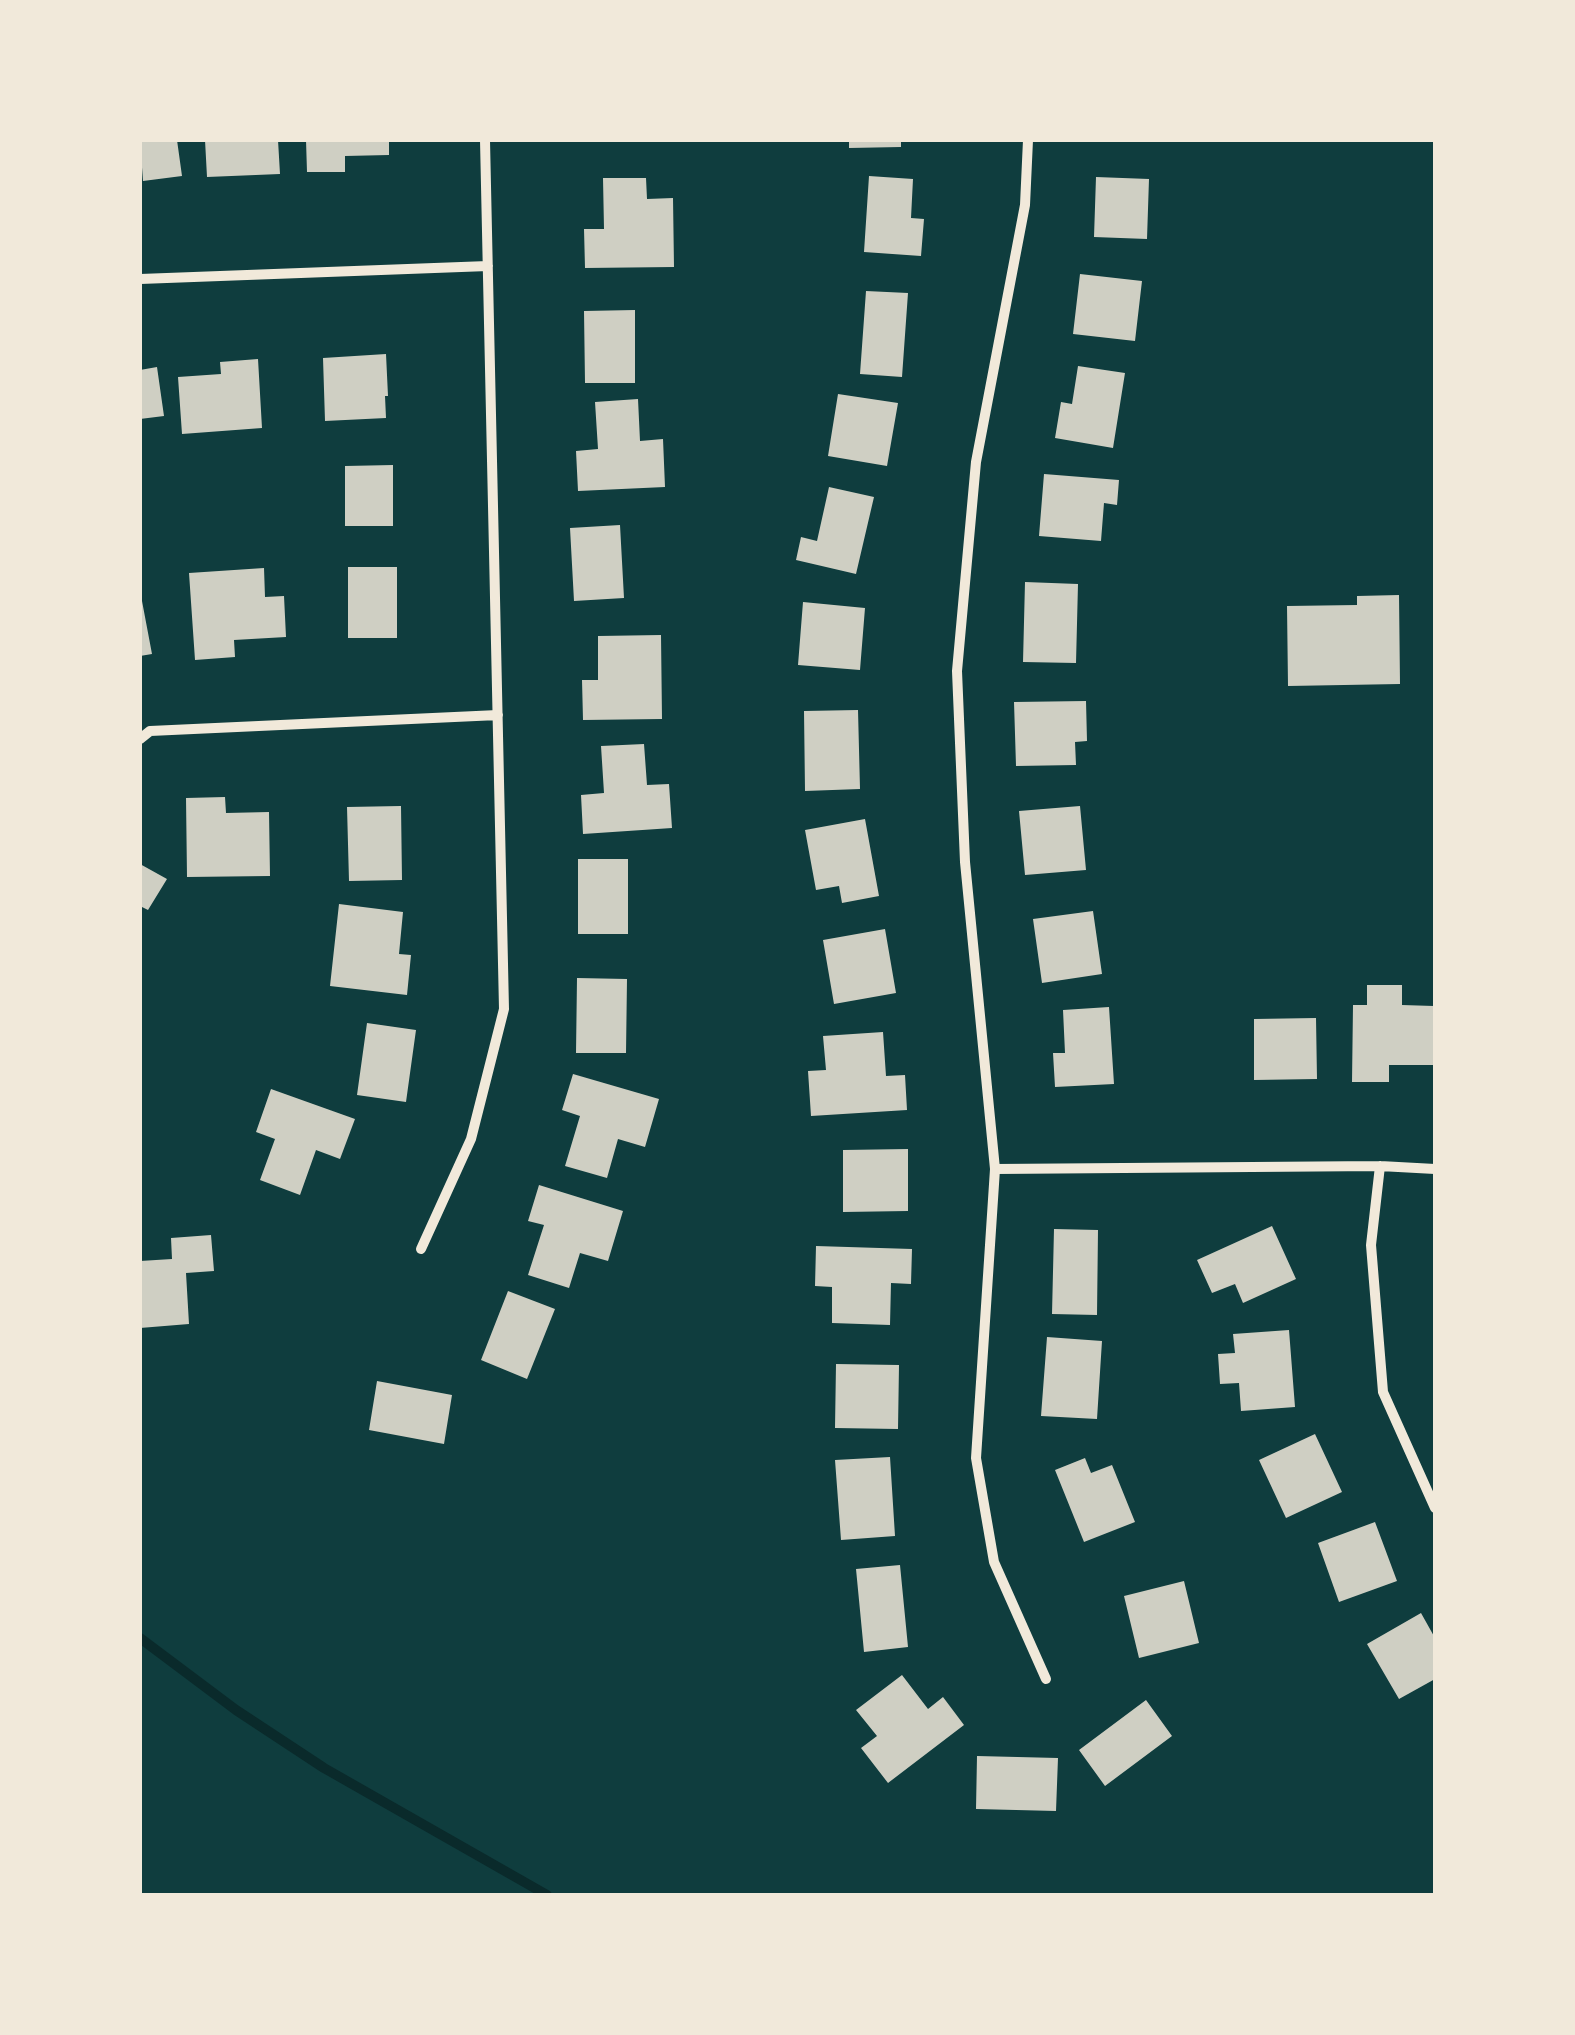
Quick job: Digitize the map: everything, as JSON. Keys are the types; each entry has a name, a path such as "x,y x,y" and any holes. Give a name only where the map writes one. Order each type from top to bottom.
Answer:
{"street":[{"path":"421,1249 471,1139 504,1009 485,140"},
{"path":"1028,140 1025,205 976,462 957,671 965,862 995,1169 976,1458 994,1562 1046,1679"},
{"path":"140,279 488,266"},
{"path":"140,739 150,731 498,715"},
{"path":"1380,1166 1371,1245 1382,1392 1435,1508"},
{"path":"995,1169 1435,1169"}],"building":[{"path":"140,140 177,140 182,176 143,181"},
{"path":"205,140 278,140 280,174 207,177"},
{"path":"306,140 389,140 389,155 345,156 345,172 307,172"},
{"path":"849,140 901,140 901,147 849,148"},
{"path":"869,176 913,179 911,218 924,219 921,256 864,252"},
{"path":"1096,177 1149,179 1147,239 1094,237"},
{"path":"603,178 646,178 647,199 673,198 674,267 585,268 584,229 604,229"},
{"path":"1080,274 1142,281 1135,341 1073,334"},
{"path":"866,291 908,293 902,377 860,374"},
{"path":"635,310 635,383 585,383 584,311"},
{"path":"386,354 386,418 325,421 323,358"},
{"path":"258,359 262,428 182,434 178,377 221,374 220,362"},
{"path":"1078,366 1125,373 1113,448 1055,438 1061,402 1072,404"},
{"path":"157,367 164,416 140,419 140,370"},
{"path":"838,394 898,403 887,466 828,456"},
{"path":"638,399 640,441 663,439 665,487 578,491 576,451 598,449 595,402"},
{"path":"393,465 393,526 345,526 345,466"},
{"path":"1044,474 1119,480 1117,505 1104,503 1101,541 1039,536"},
{"path":"829,487 874,497 856,574 796,560 801,537 817,541"},
{"path":"620,525 624,598 574,601 570,528"},
{"path":"348,567 397,567 397,638 348,638"},
{"path":"264,568 265,597 284,596 286,637 234,640 235,657 195,660 189,573"},
{"path":"1025,582 1078,584 1076,663 1023,662"},
{"path":"1399,595 1400,684 1288,686 1287,606 1357,605 1357,596"},
{"path":"140,602 152,654 140,656"},
{"path":"803,602 865,608 860,670 798,665"},
{"path":"661,635 662,719 583,720 582,680 598,680 598,636"},
{"path":"1086,701 1087,741 1075,742 1076,765 1016,766 1014,702"},
{"path":"858,710 860,789 805,791 804,711"},
{"path":"644,744 647,785 669,784 672,828 583,834 581,795 604,793 601,746"},
{"path":"225,797 226,813 269,812 270,876 187,877 186,798"},
{"path":"401,806 402,880 349,881 347,807"},
{"path":"1080,806 1086,870 1025,875 1019,811"},
{"path":"865,819 879,896 842,903 839,886 816,890 805,830"},
{"path":"578,859 628,859 628,934 578,934"},
{"path":"140,864 167,879 148,910 140,906"},
{"path":"339,904 403,912 399,954 411,955 407,995 330,986"},
{"path":"1093,911 1102,974 1042,983 1033,919"},
{"path":"885,929 896,993 834,1004 823,940"},
{"path":"577,978 627,979 626,1053 576,1053"},
{"path":"1367,985 1402,985 1402,1005 1434,1006 1433,1065 1389,1065 1389,1082 1352,1082 1353,1005 1367,1005"},
{"path":"1109,1007 1114,1084 1055,1087 1053,1053 1065,1053 1063,1010"},
{"path":"1316,1018 1317,1079 1254,1080 1254,1019"},
{"path":"367,1023 416,1030 406,1102 357,1095"},
{"path":"883,1032 886,1076 905,1075 907,1110 811,1116 808,1071 826,1070 823,1036"},
{"path":"573,1074 659,1099 645,1147 618,1139 607,1178 565,1166 580,1116 562,1110"},
{"path":"271,1089 355,1119 340,1159 316,1150 300,1195 260,1180 275,1139 256,1132"},
{"path":"908,1149 908,1211 843,1212 843,1150"},
{"path":"539,1185 623,1211 608,1261 580,1253 569,1288 528,1275 544,1225 528,1221"},
{"path":"1272,1226 1296,1279 1243,1303 1235,1284 1212,1293 1197,1260"},
{"path":"1054,1229 1098,1230 1097,1315 1052,1314"},
{"path":"211,1235 214,1271 186,1273 189,1324 140,1328 140,1261 172,1259 171,1238"},
{"path":"816,1246 912,1249 911,1284 891,1283 890,1325 832,1323 832,1287 815,1286"},
{"path":"508,1291 555,1309 527,1379 481,1360"},
{"path":"1289,1330 1295,1407 1241,1411 1239,1383 1220,1384 1218,1354 1235,1353 1233,1334"},
{"path":"1047,1337 1102,1341 1097,1419 1041,1416"},
{"path":"836,1364 899,1365 898,1429 835,1428"},
{"path":"377,1381 452,1395 444,1444 369,1430"},
{"path":"1315,1434 1342,1492 1286,1518 1259,1460"},
{"path":"890,1457 895,1536 841,1540 835,1460"},
{"path":"1085,1458 1091,1473 1112,1465 1135,1522 1084,1542 1055,1470"},
{"path":"1375,1522 1397,1581 1339,1602 1318,1543"},
{"path":"900,1565 908,1647 864,1652 856,1569"},
{"path":"1184,1581 1199,1643 1139,1658 1124,1596"},
{"path":"1421,1613 1435,1638 1435,1679 1399,1699 1367,1644"},
{"path":"902,1675 928,1709 943,1697 964,1725 888,1783 861,1748 877,1736 856,1710"},
{"path":"1146,1700 1172,1736 1105,1786 1079,1750"},
{"path":"977,1756 1058,1758 1056,1811 976,1809"}],"waterway":[{"path":"140,1638 236,1710 324,1768 547,1895"}]}
